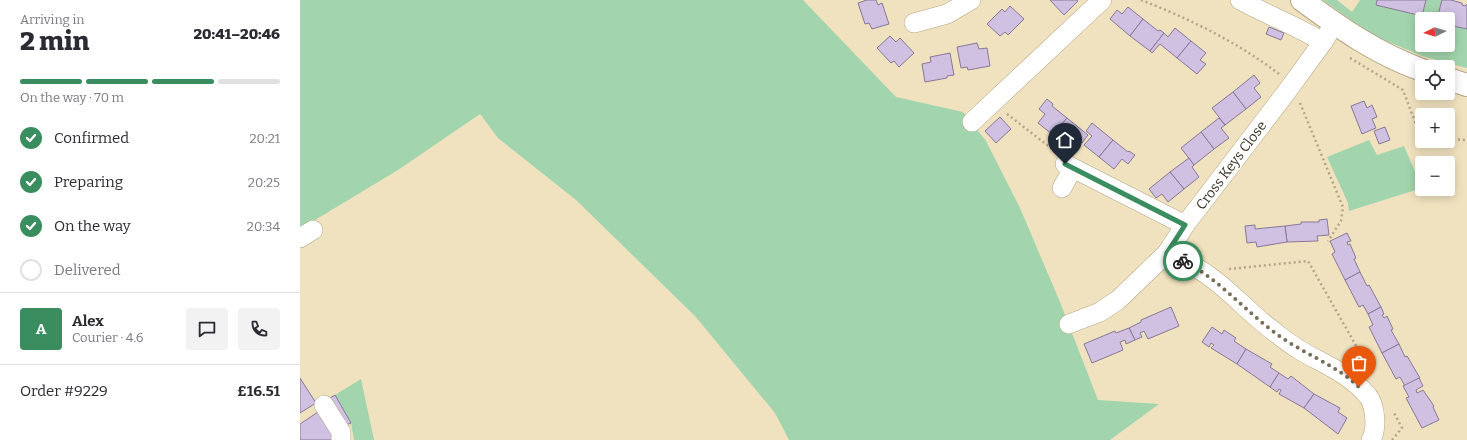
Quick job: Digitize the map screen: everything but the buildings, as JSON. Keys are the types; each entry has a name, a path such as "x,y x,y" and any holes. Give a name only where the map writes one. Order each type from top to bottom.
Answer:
{"main road":[{"path":"1302,0 1329,33 1367,45 1415,67"},
{"path":"1455,81 1467,85"}],"street":[{"path":"914,23 945,7 971,0"},
{"path":"972,122 1102,0"},
{"path":"1240,0 1329,33"},
{"name":"Cross Keys Close","path":"1069,324 1100,312 1118,300 1167,253 1185,225 1329,33"},
{"path":"1062,188 1069,166 1185,225"},
{"path":"1167,253 1195,266 1210,276 1274,332 1298,349 1343,374 1359,387 1369,398 1373,409 1374,435 1371,440"},
{"path":"324,405 341,432 341,440"}],"path":[{"path":"1329,33 1403,90 1415,122"},
{"path":"992,103 1064,158 1069,166"},
{"path":"1455,139 1467,140"},
{"path":"1210,276 1213,271 1308,261 1372,375"},
{"path":"1391,408 1402,428 1392,440"}],"green space":[{"path":"300,0 803,0 896,97 963,112 986,141 1020,208 1060,302 1098,400 1159,404 1110,440 789,440 775,413 695,316 576,200 498,138 480,114 398,170 300,229"},
{"path":"1323,0 1337,0 1352,12 1360,0 1377,0 1376,5 1415,14 1415,52 1455,52 1455,26 1467,29 1467,68 1455,65 1455,60 1437,60 1422,56 1372,35"},
{"path":"1426,0 1442,0 1439,12 1423,12"},
{"path":"1369,140 1377,155 1404,146 1415,172 1415,190 1349,211 1348,203 1327,157"},
{"path":"361,379 374,440 354,440 351,423 335,395"}],"way so far":[{"path":"1183,261 1195,266 1210,276 1274,332 1298,349 1343,374 1359,387"}],"route":[{"path":"1065,164 1185,225 1167,253 1183,261"}]}
